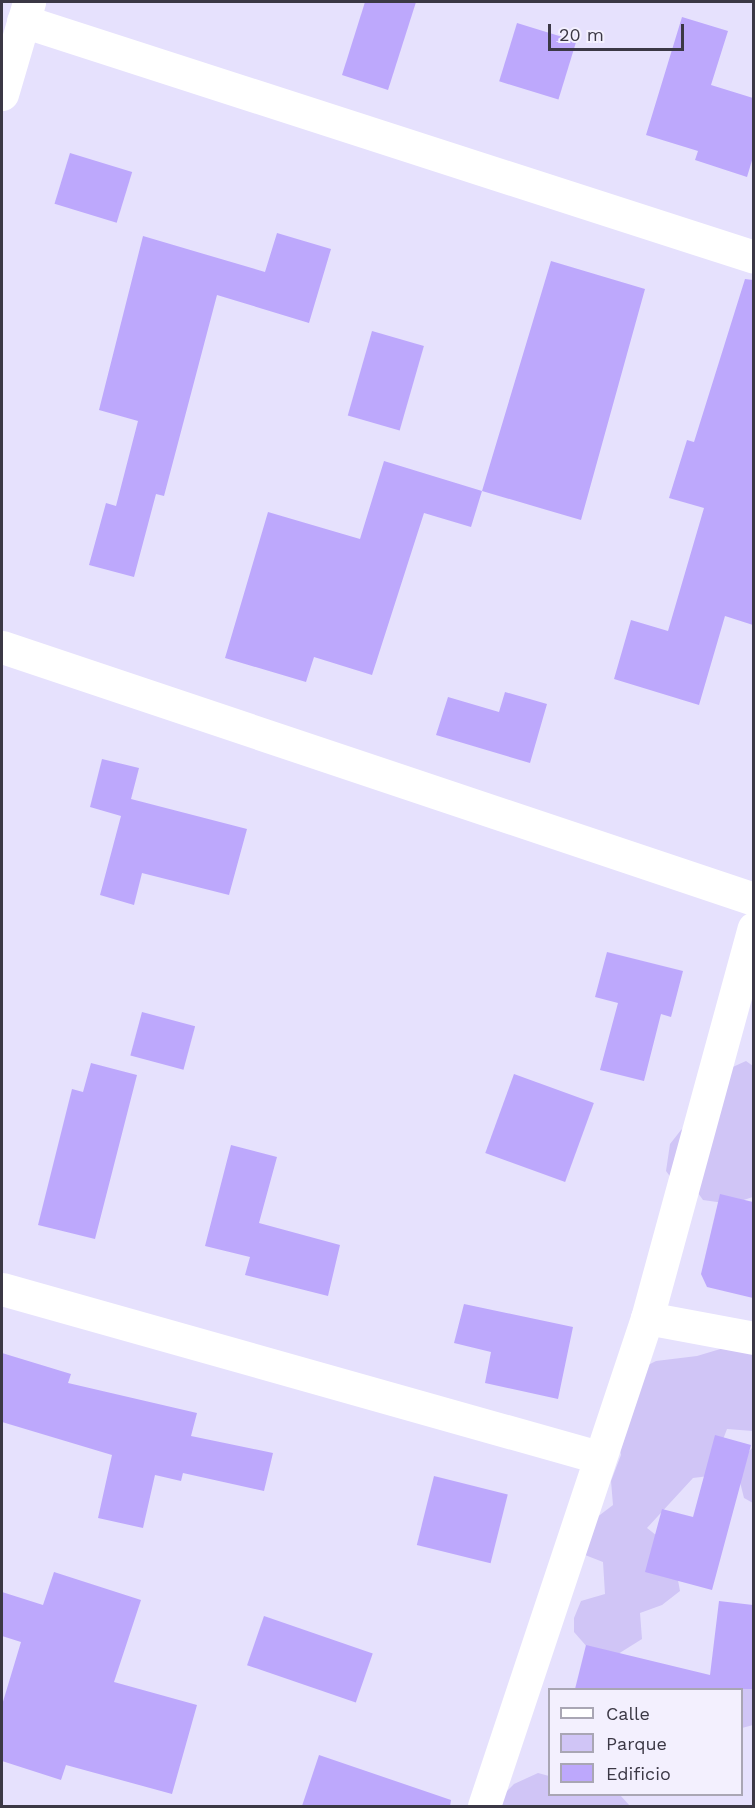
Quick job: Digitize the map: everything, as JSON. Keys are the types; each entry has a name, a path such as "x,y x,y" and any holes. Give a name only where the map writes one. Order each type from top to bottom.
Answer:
{"street":[{"path":"2,94 26,11 753,257"},
{"path":"2,647 753,899"},
{"path":"484,1806 598,1457 647,1318 753,928"},
{"path":"2,1289 598,1457"},
{"path":"647,1318 753,1338"}],"green space":[{"path":"746,1061 753,1066 753,1197 731,1204 703,1200 693,1186 672,1179 666,1171 670,1144 681,1130 720,1099 726,1070"},
{"path":"727,1347 753,1354 753,1431 727,1429 709,1476 693,1478 647,1528 666,1543 674,1559 680,1591 662,1605 640,1613 642,1639 602,1664 574,1632 574,1618 581,1601 605,1594 603,1562 585,1555 592,1521 613,1505 611,1481 621,1455 618,1440 636,1371 656,1361 697,1356"},
{"path":"753,1447 753,1503 744,1498 739,1478 739,1462"},
{"path":"753,1684 753,1725 743,1728 743,1689"},
{"path":"538,1773 548,1776 548,1796 621,1796 630,1806 492,1806 514,1784"}],"building":[{"path":"365,2 416,2 388,90 342,75"},
{"path":"682,17 728,31 711,85 753,98 753,157 747,177 695,160 698,151 646,135"},
{"path":"517,23 576,41 558,99 499,81"},
{"path":"70,153 132,172 117,223 55,204"},
{"path":"277,233 331,249 309,323 217,295 164,496 156,494 134,577 89,565 106,503 116,506 138,421 99,410 143,236 265,272"},
{"path":"551,261 645,289 581,520 482,491"},
{"path":"745,279 753,280 753,625 725,616 699,705 614,679 631,620 668,631 704,508 669,498 687,440 694,442"},
{"path":"372,331 424,346 400,430 348,416"},
{"path":"384,461 482,491 471,527 424,513 372,675 314,657 306,682 225,658 268,512 360,539"},
{"path":"505,692 547,704 530,763 436,735 448,697 499,712"},
{"path":"102,759 139,768 131,799 247,829 229,895 142,873 134,905 100,895 121,816 90,807"},
{"path":"607,952 683,971 671,1017 661,1014 644,1081 600,1070 618,1003 595,997"},
{"path":"142,1012 195,1026 183,1070 130,1055"},
{"path":"91,1063 137,1075 95,1239 38,1225 72,1089 83,1092"},
{"path":"514,1074 594,1103 565,1182 485,1153"},
{"path":"231,1145 277,1157 259,1223 340,1245 328,1296 245,1275 250,1257 205,1246"},
{"path":"720,1194 753,1202 753,1298 707,1287 701,1274"},
{"path":"464,1304 573,1327 558,1399 485,1383 491,1352 454,1343"},
{"path":"2,1353 71,1374 68,1383 197,1413 191,1436 273,1453 264,1491 183,1473 181,1481 155,1475 143,1528 98,1518 112,1455 2,1422"},
{"path":"715,1435 751,1445 712,1590 645,1572 662,1509 693,1517"},
{"path":"434,1476 508,1494 491,1563 417,1545"},
{"path":"54,1572 141,1600 114,1682 197,1705 172,1794 66,1765 61,1780 2,1761 2,1705 21,1642 2,1636 2,1592 43,1605"},
{"path":"719,1601 753,1605 753,1689 575,1688 586,1645 710,1675"},
{"path":"264,1616 373,1653 356,1703 247,1665"},
{"path":"319,1755 451,1800 450,1806 302,1806"}]}
